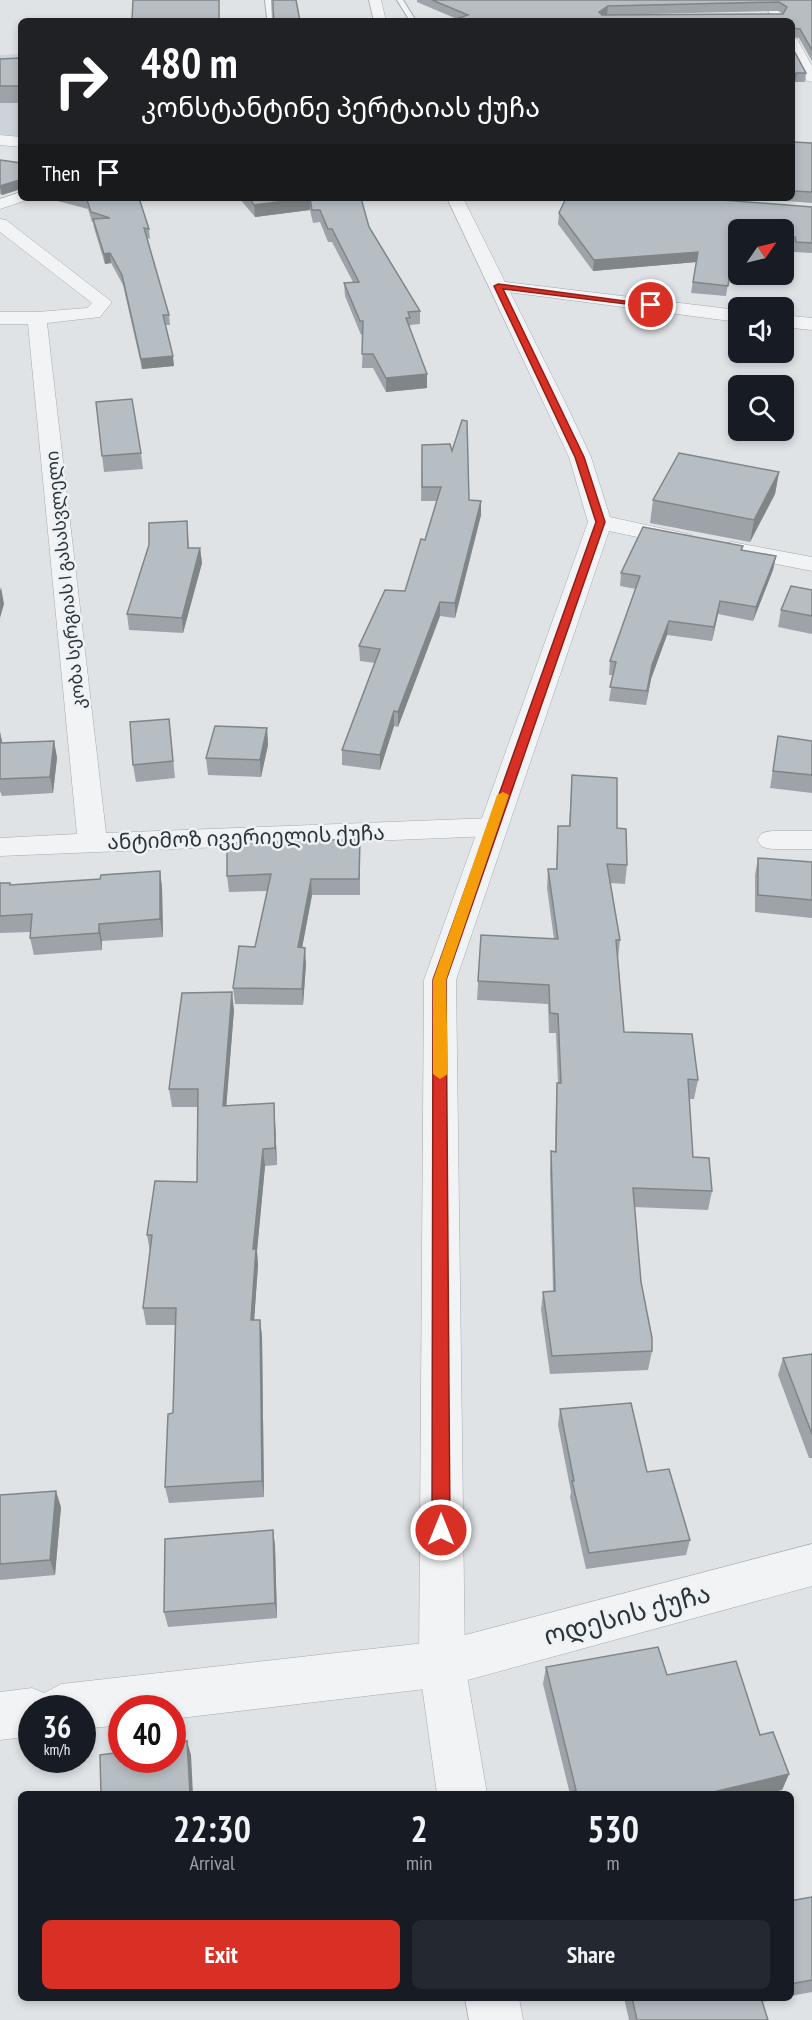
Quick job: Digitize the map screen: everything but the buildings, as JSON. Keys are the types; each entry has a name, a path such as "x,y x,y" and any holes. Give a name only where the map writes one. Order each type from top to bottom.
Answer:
{"street":[{"path":"375,0 379,18"},
{"path":"768,0 775,18"},
{"path":"795,47 812,78"},
{"path":"0,140 18,142"},
{"path":"0,204 18,198"},
{"path":"456,201 580,457 600,522 440,980 442,1664 462,1791"},
{"path":"0,224 104,302 93,313 38,318 0,318"},
{"path":"498,286 728,314"},
{"name":"კობა სერგიას I გასასვლელი","path":"38,318 92,843"},
{"path":"794,322 812,324"},
{"path":"600,522 812,564"},
{"name":"ანტიმოზ ივერიელის ქუჩა","path":"0,848 492,827"},
{"path":"772,840 812,840"},
{"name":"ოდესის ქუჩა","path":"96,1704 442,1664 812,1565"},
{"path":"0,1716 18,1714"},
{"path":"493,2001 496,2020"}],"lane":[{"path":"268,0 270,18"},
{"path":"400,0 411,18"}],"shaded area":[{"path":"18,54 18,137 0,134 0,55"}],"slow traffic":[{"path":"440,1074 440,980 503,795"}],"route":[{"path":"441,1530 440,980 600,522 580,457 498,286 651,305"}]}
